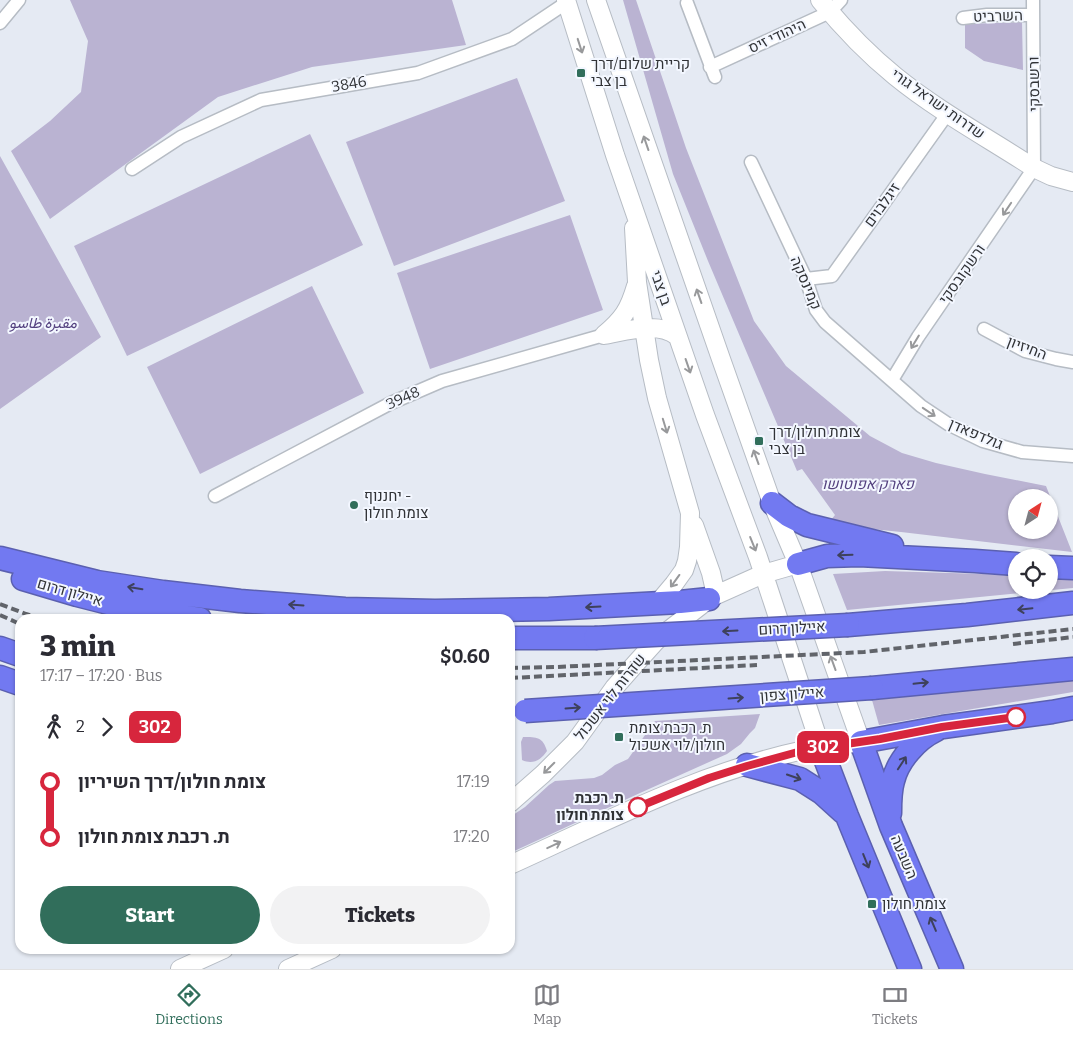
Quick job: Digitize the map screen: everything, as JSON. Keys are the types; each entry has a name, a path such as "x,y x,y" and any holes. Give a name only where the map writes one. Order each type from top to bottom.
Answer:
{"highway":[{"path":"772,502 789,516 807,525 918,551 975,561"},
{"path":"798,564 827,556 859,555 1008,563"},
{"path":"0,558 96,582 163,592 240,602 345,609 435,611 549,609 658,603 713,597"},
{"path":"1058,567 1073,568"},
{"name":"איילון דרום","path":"0,570 77,595 136,610 164,614"},
{"name":"איילון דרום","path":"515,638 595,638 848,624 967,615 1073,603"},
{"path":"0,648 15,653"},
{"name":"איילון צפון","path":"517,711 872,688 1073,668"},
{"path":"0,677 15,682"},
{"path":"861,742 942,727 1073,708"},
{"path":"891,826 891,789 898,767 915,746 942,727"},
{"name":"השבעה","path":"861,742 891,826 952,969"},
{"path":"821,748 910,969"},
{"path":"747,766 789,775 807,782 847,816"}],"main road":[{"path":"515,864 596,826 709,778 805,750 861,742 798,564 772,502 596,0"},
{"name":"בן צבי","path":"566,1 632,205 704,415 763,574 821,748"},
{"name":"שדרות ישראל גורי","path":"830,4 858,42 894,75 948,113 1034,168 1073,182"},
{"path":"632,205 637,282 649,360 657,398 690,513 711,573 713,597"},
{"path":"604,335 617,324 627,311 637,282"},
{"path":"604,335 644,329 662,329 668,330 677,336"},
{"path":"658,603 684,570 689,547 690,513"},
{"name":"שדרות לוי אשכול","path":"515,799 575,742 614,688 656,641 713,597 763,574 798,564"},
{"path":"180,969 213,954"},
{"path":"288,969 321,954"}],"street":[{"path":"0,23 19,0"},
{"name":"ורשבסקי","path":"1033,0 1034,168"},
{"name":"3846","path":"132,169 181,137 261,100 418,73 512,39 566,1"},
{"name":"היהודי זיס","path":"687,3 713,72 830,4"},
{"name":"השרביט","path":"963,18 1033,15"},
{"name":"זיגלבוים","path":"806,279 832,276 948,113"},
{"name":"קמינסקה","path":"751,162 806,279 816,310 825,322 892,380"},
{"name":"ורשקובסקי","path":"892,380 918,336 1034,168"},
{"name":"החיזיון","path":"984,329 1025,351 1073,362"},
{"name":"3948","path":"215,496 391,403 442,381 604,335"},
{"name":"גולדפאדן","path":"892,380 922,406 948,424 984,441 1022,452 1073,456"}],"green space":[{"path":"70,0 452,0 466,45 312,67 218,97 50,219 11,151 50,121 81,92 88,41"},
{"name":"פארק אפוטושו","path":"623,0 636,0 686,148 754,321 786,366 870,436 902,453 936,463 1046,486 1047,489 1008,489 1008,539 1058,539 1058,516 1072,552 862,528 831,520 835,515 802,469 797,471 673,174"},
{"path":"1022,22 1023,70 984,61 965,48 965,24"},
{"path":"517,78 565,201 394,266 346,142"},
{"path":"310,134 363,245 127,356 74,246"},
{"name":"مقبرة طاسو","path":"0,156 101,337 0,409"},
{"path":"570,215 603,310 430,369 397,273"},
{"path":"312,286 364,393 200,474 147,367"},
{"path":"885,571 1008,575 1008,594 847,610 833,574"},
{"path":"1058,576 1073,576 1073,588 1058,589"},
{"path":"1073,680 1073,692 879,725 872,700"},
{"path":"760,714 755,728 741,744 727,754 515,851 515,814 555,781 594,778 628,759 655,721"},
{"path":"523,737 541,740 547,751 536,761 522,760 521,742"}],"railway":[{"path":"0,604 26,614"},
{"path":"0,615 15,622"},
{"path":"515,668 864,652 1073,629"},
{"path":"1013,644 1073,637"},
{"path":"515,678 757,665"}],"bus line":[{"name":"302","path":"638,807 709,778 805,750 880,739 942,727 1016,717"}],"place":[{"name":"קריית שלום/דרך בן צבי","path":"581,73"},
{"name":"צומת חולון/דרך בן צבי","path":"759,441"},
{"name":"יחננוף - צומת חולון","path":"354,505"},
{"name":"ת. רכבת צומת חולון/לוי אשכול","path":"619,737"},
{"name":"ת. רכבת צומת חולון","path":"638,807"},
{"name":"צומת חולון","path":"872,904"}]}
